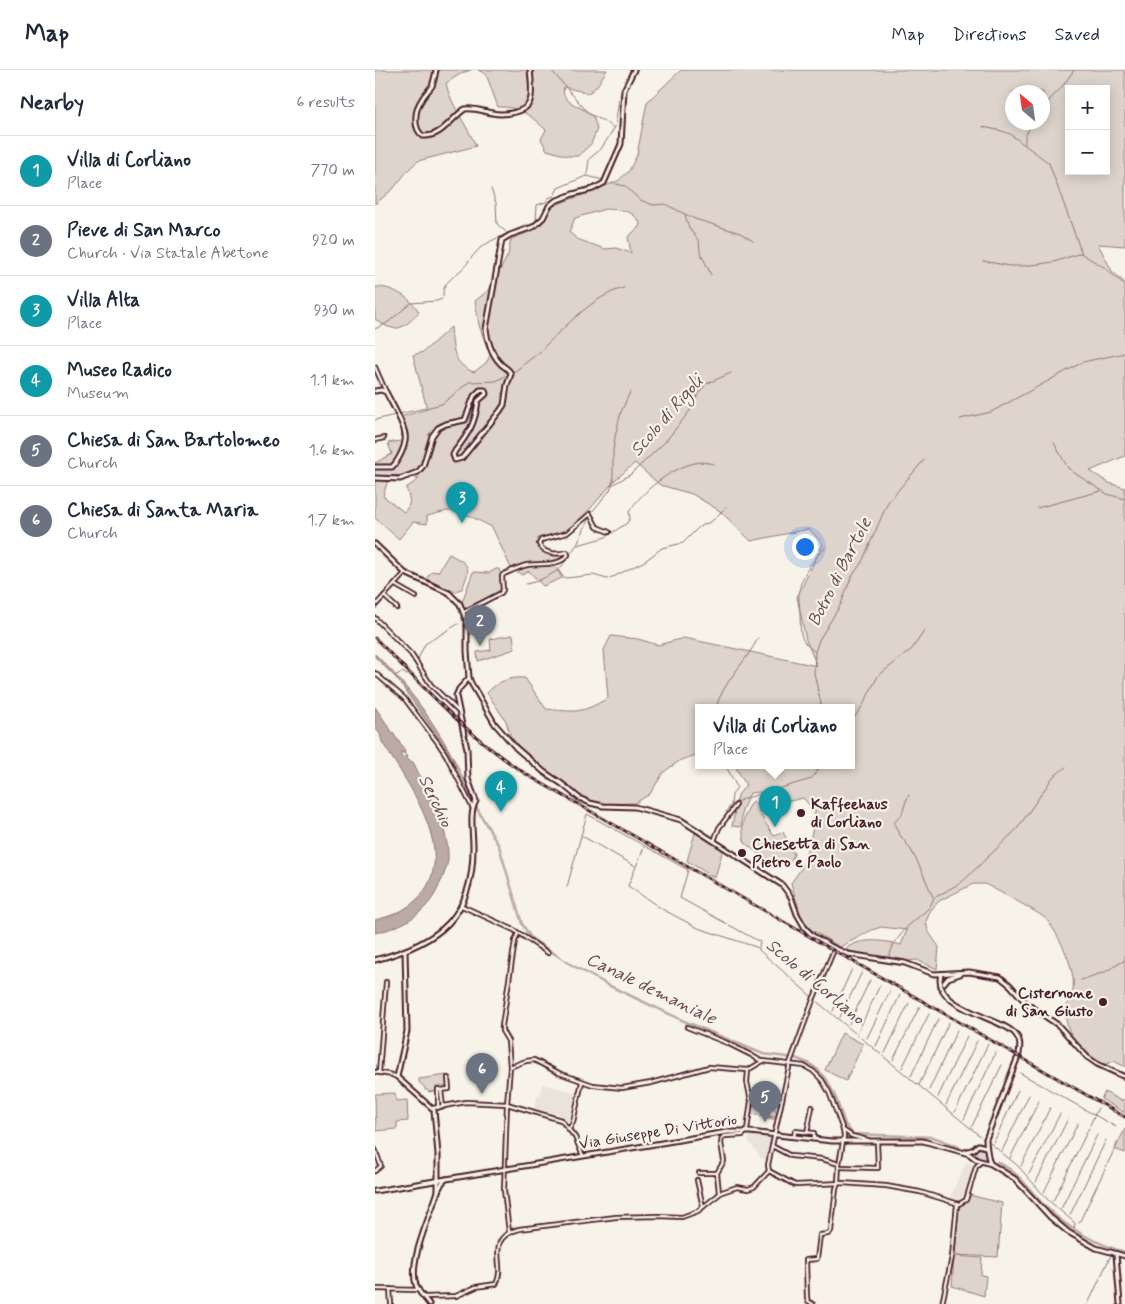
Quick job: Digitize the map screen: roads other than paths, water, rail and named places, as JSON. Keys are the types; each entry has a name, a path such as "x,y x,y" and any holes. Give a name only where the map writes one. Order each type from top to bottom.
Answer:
{"main road":[{"path":"436,70 432,86 418,105 416,127 418,133 423,136 439,131 465,109 475,108 501,114 524,109 530,101 530,70"},
{"path":"375,478 400,479 418,472 423,466 432,436 438,428 446,424 465,420 474,396 480,390 485,390 486,394 478,401 478,409 471,430 453,455 455,460 462,458 504,405 511,374 509,369 503,366 497,359 487,337 486,329 502,240 533,227 545,216 552,203 573,194 593,189 604,183 621,144 624,90 634,70"},
{"path":"375,390 387,392 405,436 397,462 392,467 375,467"},
{"path":"375,544 405,573 452,595 460,604 467,623 469,678 493,721 517,748 545,772 579,798 594,805 635,806 677,818 782,885 791,897 803,924 813,936 846,953 905,963 929,973 942,982"},
{"path":"375,960 405,951 439,932 462,906 472,868 474,805 468,779 467,749 457,692 469,678"},
{"path":"405,951 407,1031 397,1077 433,1108 437,1135 438,1191"},
{"path":"942,982 964,972"},
{"path":"929,973 975,972 1002,978 1027,1004 1057,1025 1091,1060 1125,1077"},
{"path":"941,974 945,992 958,1005 1013,1032 1020,1043 1018,1056 987,1139 982,1145"},
{"name":"Via Giuseppe Di Vittorio","path":"375,1190 722,1133 747,1132 847,1142 923,1141 975,1158"},
{"path":"987,1139 988,1157 991,1164"},
{"path":"964,1153 974,1149 976,1146 982,1145 987,1147"},
{"path":"974,1149 975,1158 991,1164 1017,1180 1050,1217 1068,1232 1096,1248 1125,1256"},
{"path":"982,1161 988,1157"},
{"path":"429,1304 419,1290 415,1279 418,1248 438,1191 442,1183 447,1179 441,1176 438,1170"},
{"path":"438,1170 434,1177 428,1181 436,1186 438,1191"},
{"path":"1115,1254 1120,1304"}],"street":[{"path":"375,367 387,392"},
{"path":"375,440 383,438"},
{"path":"464,612 501,593 503,590 502,576 504,574 527,565 557,562 563,560 568,555 567,552 554,554 543,549 539,544 541,540 567,533 590,514 597,526 609,532"},
{"path":"375,606 405,573"},
{"path":"395,584 416,596"},
{"path":"384,596 397,608"},
{"path":"375,618 411,654 431,685 459,712"},
{"path":"375,673 404,698 446,755 474,805"},
{"path":"714,841 719,828 737,805"},
{"path":"462,906 490,917 548,953"},
{"path":"509,1232 504,1201 504,1169 510,1067 508,1041 502,1028 515,941 518,933"},
{"path":"769,1171 771,1146 790,1062 833,952"},
{"path":"379,1073 386,982"},
{"path":"687,1027 751,1055 761,1062"},
{"path":"510,1067 534,1060 559,1073 583,1082 596,1086 621,1088 651,1084 709,1067 748,1070 761,1062 790,1062 809,1068 819,1077 829,1092 844,1136 831,1232 820,1236 817,1259 806,1260 807,1298 813,1304"},
{"path":"719,1193 717,1173 724,1161 722,1138 743,1135 747,1132 751,1101 747,1082 748,1070"},
{"path":"375,1072 397,1077"},
{"path":"438,1108 437,1091 438,1089 449,1089 448,1078"},
{"path":"569,1129 573,1122 583,1082"},
{"path":"441,1090 443,1107"},
{"path":"750,1093 782,1100"},
{"path":"433,1108 466,1102 507,1104 556,1118 561,1120 569,1129 578,1143 583,1156"},
{"path":"807,1132 812,1107"},
{"path":"843,1130 848,1135 872,1141"},
{"path":"794,1137 795,1131 807,1132 814,1134 814,1139"},
{"path":"847,1142 848,1135"},
{"path":"771,1146 791,1156 822,1160 839,1166 878,1168 877,1141"},
{"path":"375,1149 381,1164 380,1168 375,1171"},
{"path":"769,1171 795,1185 838,1184 901,1188 957,1204 966,1200 976,1167 975,1158"},
{"path":"976,1167 982,1161"},
{"path":"425,1297 456,1296 475,1287 497,1283 499,1275 498,1248 509,1232 530,1227 616,1217 682,1217 695,1213 719,1193 737,1187 752,1188 769,1171"},
{"path":"699,1173 717,1173"},
{"path":"697,1180 703,1207"},
{"path":"942,1304 952,1256 957,1204"},
{"path":"375,1289 419,1290"},
{"path":"391,1289 391,1304"}],"waterway":[{"path":"551,70 589,114 614,128"},
{"path":"620,96 630,70"},
{"path":"1050,100 1074,70"},
{"path":"587,175 589,159 601,149 615,127 619,99"},
{"path":"983,127 1010,134 1049,163 1082,254 1105,268 1125,285"},
{"path":"1025,144 1025,136 1028,130"},
{"path":"536,222 537,205 546,202 548,198 554,196 558,188 586,176"},
{"path":"587,176 603,180"},
{"path":"616,184 625,186 640,200 653,205 665,204 695,219 740,233 753,241"},
{"path":"491,189 496,203 497,224 506,232"},
{"path":"685,215 689,228 699,241 700,251 711,275"},
{"path":"471,258 480,248 491,241 526,225 534,225"},
{"path":"983,261 1010,266 1023,266 1054,262 1081,253"},
{"path":"443,296 445,285 469,261"},
{"path":"543,348 591,305 602,297 624,288"},
{"path":"375,329 387,323 411,303 442,299"},
{"path":"514,372 541,351"},
{"path":"960,419 991,412 1083,362 1125,353"},
{"path":"695,373 699,392"},
{"name":"Scolo di Rigoli","path":"612,485 631,474 665,442 689,412 706,384 731,373"},
{"path":"400,414 442,404 469,382 496,381 509,374"},
{"name":"Scolo di Rigoli","path":"526,584 538,581 559,570 578,543 591,513 610,490 613,481 615,437 621,412 630,392"},
{"path":"375,420 395,415"},
{"path":"1054,443 1068,468 1107,494 1125,499"},
{"name":"Botro di Bartole","path":"821,704 814,673 815,652 819,640 841,604 851,578 862,562 888,502 924,460"},
{"path":"578,545 606,537 627,523 630,518 629,512 634,504 667,475 697,462 714,464"},
{"path":"1037,508 1101,491"},
{"path":"559,571 566,578 593,575 607,579 615,576 645,561 662,548 683,543 699,527 712,521 726,507"},
{"path":"814,651 805,643 801,635 799,591 809,567 825,548"},
{"name":"Scolo di Rigoli","path":"419,663 418,659 425,644 458,624"},
{"path":"855,716 878,676 912,649 925,630"},
{"path":"717,704 724,689 758,638"},
{"name":"Scolo di Rigoli","path":"395,676 402,672 407,675 409,674"},
{"name":"Canale demaniale","path":"457,767 480,814 499,846 522,924 531,938 570,964 610,986 684,1021 763,1054 795,1058 810,1064 828,1082 845,1124 853,1134 933,1137 959,1147"},
{"path":"889,957 894,943 908,926 929,908 934,898 962,882 1017,829 1053,777 1066,767"},
{"path":"726,812 731,805 732,795 737,787 728,769"},
{"name":"Botro di Bartole","path":"731,805 743,799 808,780 819,769"},
{"path":"909,795 902,814 894,823 899,834 911,850 933,897"},
{"path":"567,887 587,814 688,870 680,898 760,942 759,947"},
{"name":"Scolo di Corliano","path":"582,836 635,866"},
{"name":"Scolo di Corliano","path":"644,847 628,886 662,909 698,928 759,948 812,997"},
{"path":"1081,980 1105,972 1125,960"},
{"path":"833,1011 852,969"},
{"path":"840,1017 862,972"},
{"path":"849,1024 870,980"},
{"path":"858,1032 880,985"},
{"path":"867,1038 890,991"},
{"path":"876,1046 900,995"},
{"name":"Scolo di Corliano","path":"815,1000 980,1136"},
{"path":"885,1053 909,1003"},
{"path":"893,1060 920,1006"},
{"path":"902,1068 929,1014"},
{"path":"911,1076 938,1019"},
{"path":"919,1085 949,1022"},
{"path":"929,1090 957,1030"},
{"path":"938,1097 967,1036"},
{"path":"946,1105 977,1041"},
{"path":"955,1112 988,1044"},
{"path":"964,1119 996,1052"},
{"path":"972,1126 1002,1065"},
{"path":"1020,1073 1116,1127"},
{"path":"993,1144 1018,1090"},
{"path":"1002,1151 1029,1095"},
{"path":"1010,1158 1039,1101"},
{"path":"1021,1166 1050,1108"},
{"path":"1090,1125 1098,1108"},
{"path":"1029,1174 1060,1114"},
{"path":"1036,1182 1068,1119"},
{"path":"1044,1192 1078,1123"},
{"path":"1053,1201 1089,1128"},
{"path":"1061,1209 1097,1135"},
{"path":"1070,1215 1106,1140"},
{"path":"1079,1223 1118,1142"},
{"name":"Scolo di Corliano","path":"990,1143 1018,1166 1048,1200 1075,1223 1074,1230"},
{"name":"Canale demaniale","path":"997,1162 1019,1177 1041,1202 1065,1223 1104,1245 1125,1252"},
{"path":"1088,1304 1111,1255"}],"railway":[{"path":"375,638 467,729 529,776 1125,1117"}],"place":[{"name":"Villa Alta","path":"462,523"},
{"name":"Pieve di San Marco","path":"480,646"},
{"name":"Museo Radico","path":"501,812"},
{"name":"Kaffeehaus di Corliano","path":"801,813"},
{"name":"Villa di Corliano","path":"775,827"},
{"name":"Chiesetta di San Pietro e Paolo","path":"742,853"},
{"name":"Cisternone di San Giusto","path":"1103,1002"},
{"name":"Chiesa di Santa Maria","path":"482,1094"},
{"name":"Chiesa di San Bartolomeo","path":"765,1122"}],"water label":[{"name":"Serchio","path":"435,801"}]}
